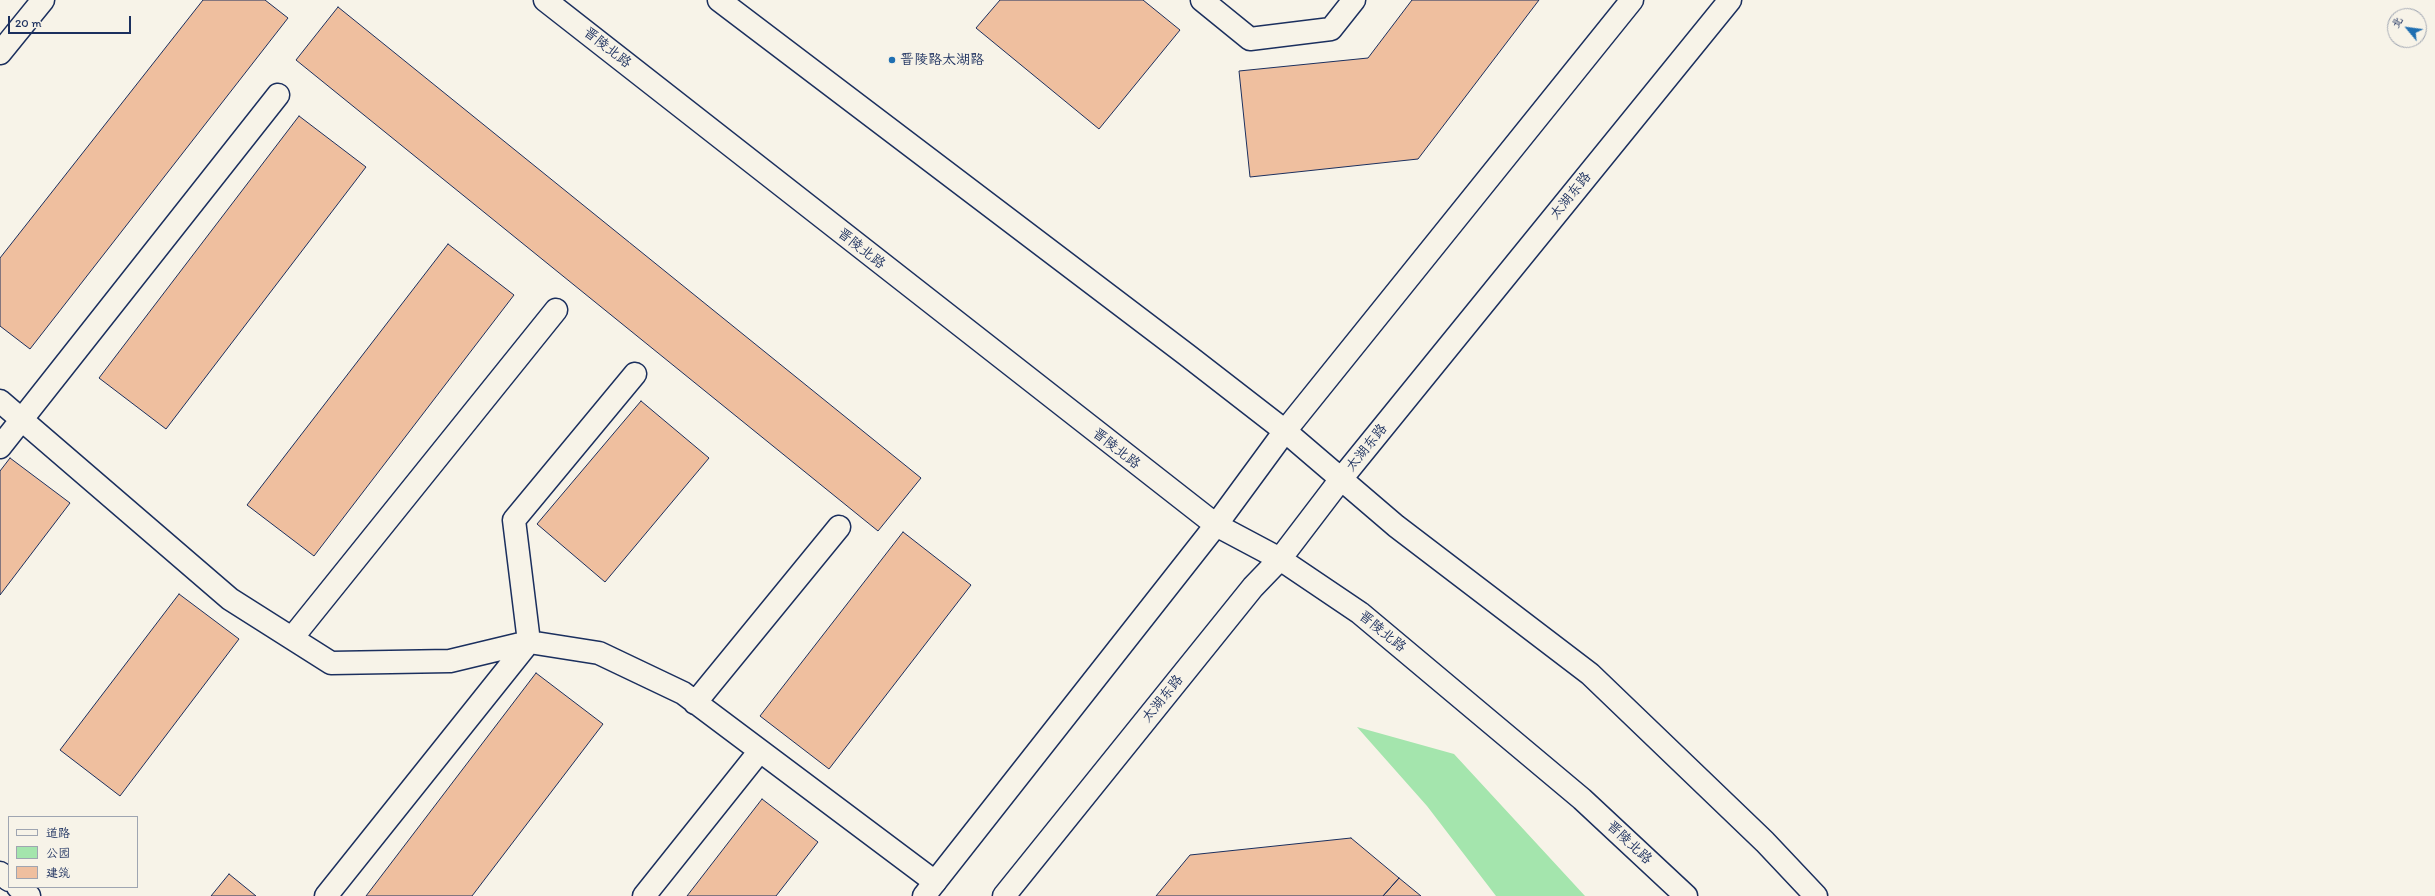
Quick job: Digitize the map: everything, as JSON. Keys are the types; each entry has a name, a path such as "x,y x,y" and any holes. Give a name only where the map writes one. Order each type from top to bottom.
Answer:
{"main road":[{"path":"0,53 43,0"},
{"name":"晋陵北路","path":"545,0 1216,525 1280,559 1360,613 1582,798 1686,896"},
{"path":"719,0 1285,431 1396,526 1590,674 1765,842 1816,896"},
{"path":"1202,0 1250,39 1331,29 1354,0"},
{"path":"0,401 230,600 331,663 450,661 529,642 599,653 683,693 759,752 929,889 1216,525 1285,431 1632,0"},
{"name":"太湖东路","path":"1004,896 1253,587 1280,559 1341,479 1730,0"},
{"path":"0,447 278,95"},
{"path":"292,638 556,310"},
{"path":"326,896 529,642 514,520 635,374"},
{"path":"695,703 839,527"},
{"path":"644,896 759,752"},
{"path":"0,873 8,879"},
{"path":"19,888 29,896"}],"green space":[{"path":"1357,727 1454,754 1585,896 1496,896 1427,806"}],"building":[{"path":"203,0 265,0 288,18 30,349 0,326 0,258"},
{"path":"1000,0 1143,0 1180,30 1099,129 976,28"},
{"path":"1412,0 1539,0 1418,159 1250,177 1239,71 1368,58"},
{"path":"338,7 921,478 878,531 296,60"},
{"path":"299,116 366,167 166,429 99,378"},
{"path":"448,244 514,295 314,556 247,505"},
{"path":"641,401 709,458 605,582 537,524"},
{"path":"10,458 70,503 0,595 0,471"},
{"path":"903,532 971,585 829,769 760,716"},
{"path":"179,594 239,639 120,796 60,750"},
{"path":"536,673 603,724 472,896 366,896"},
{"path":"762,799 818,842 776,896 687,896"},
{"path":"1351,838 1399,878 1383,896 1156,896 1190,855"},
{"path":"229,874 256,896 211,896"},
{"path":"1399,878 1421,896 1383,896"}],"place":[{"name":"晋陵路太湖路","path":"892,60"}]}
